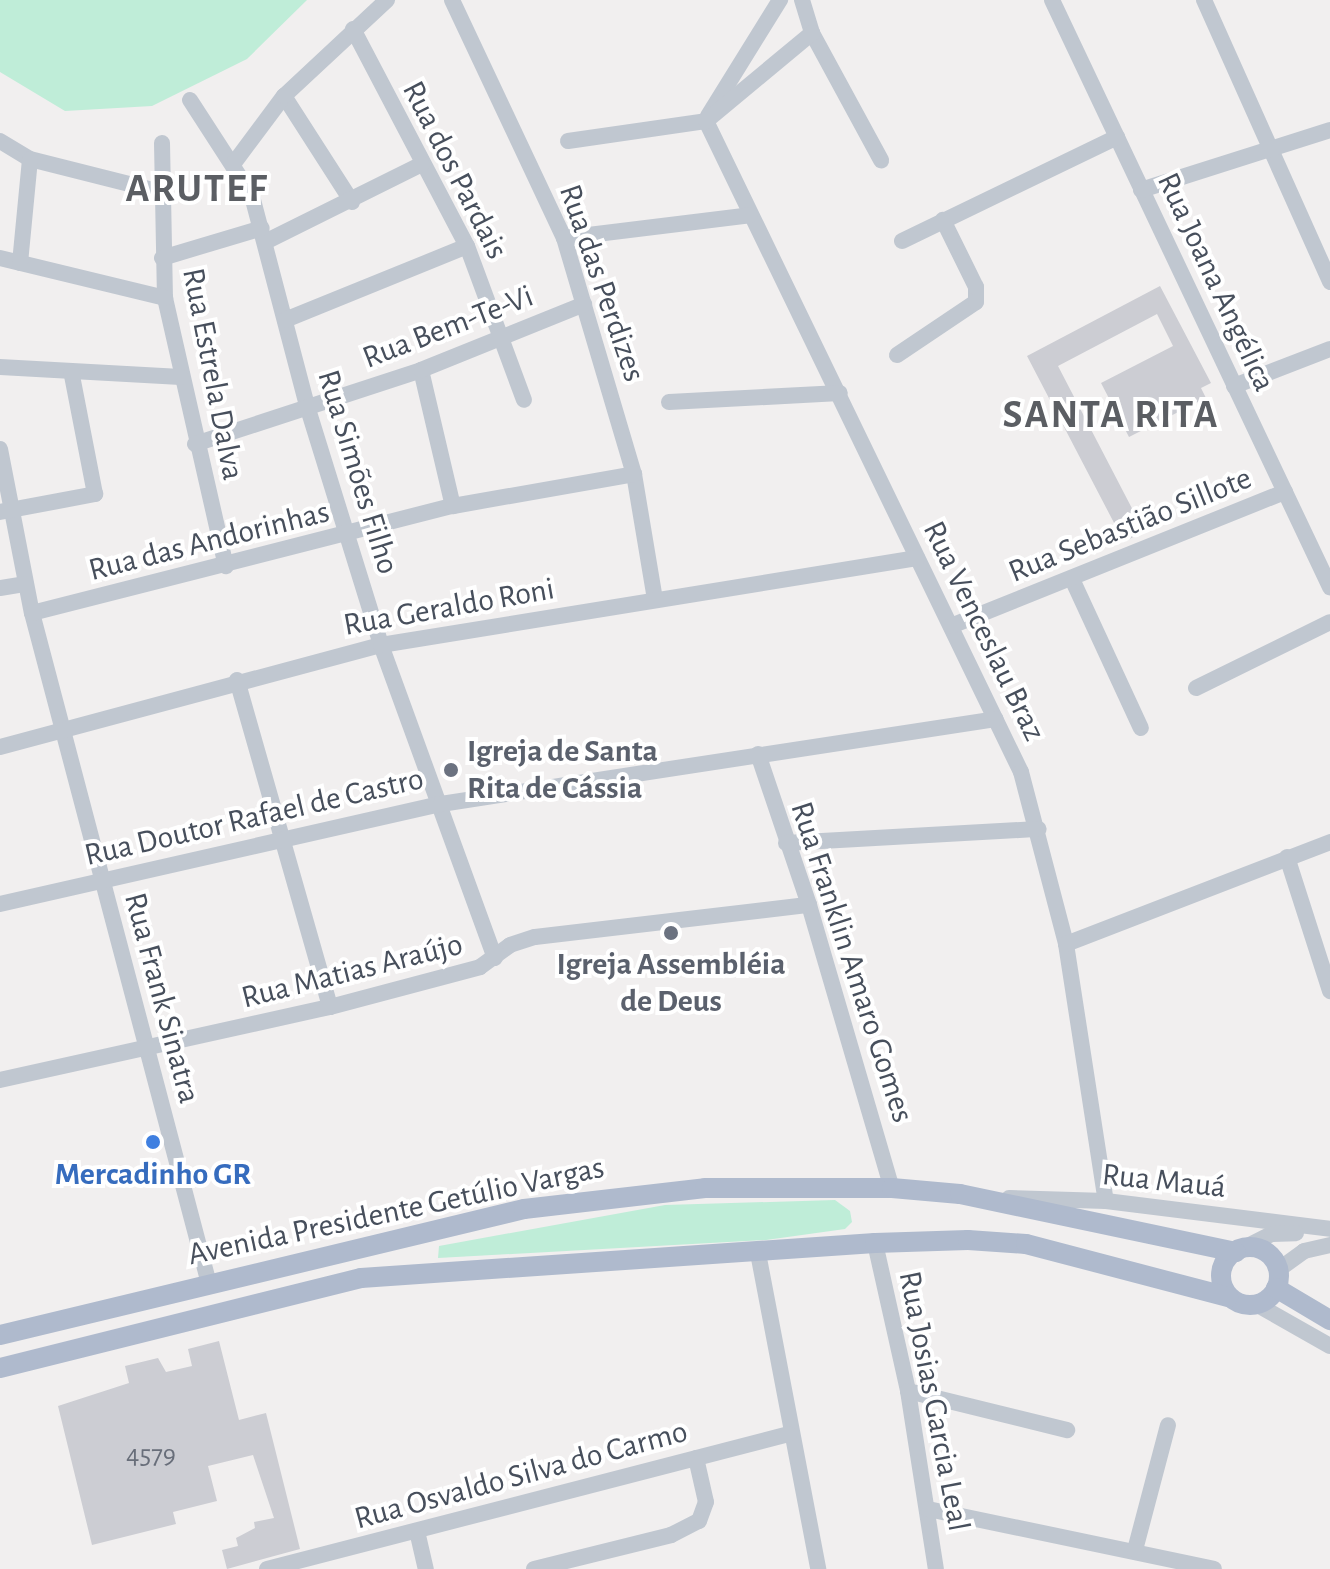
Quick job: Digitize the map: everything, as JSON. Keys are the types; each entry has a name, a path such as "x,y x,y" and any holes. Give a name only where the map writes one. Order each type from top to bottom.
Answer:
{"main road":[{"name":"Avenida Presidente Getúlio Vargas","path":"0,1335 208,1280 579,1199 705,1188 892,1188 991,1198 1170,1242 1240,1250"},
{"name":"Avenida Presidente Getúlio Vargas","path":"0,1368 361,1278 875,1243 968,1240 1026,1244 1228,1297"},
{"path":"1277,1279 1256,1304 1228,1297 1222,1273 1240,1250 1262,1250 1277,1279 1330,1320"},
{"path":"59,1353 58,1333 86,1310"}],"street":[{"path":"234,163 284,96 387,0"},
{"name":"Rua das Perdizes","path":"452,0 564,238 634,474 655,599"},
{"path":"706,121 719,91 780,0"},
{"path":"802,0 812,33 881,160"},
{"name":"Rua Joana Angélica","path":"1052,0 1330,587"},
{"path":"1204,0 1330,282"},
{"name":"Rua dos Pardais","path":"353,29 467,246 524,400"},
{"path":"568,141 706,121 812,33"},
{"path":"284,96 352,202"},
{"name":"Rua Simões Filho","path":"190,100 234,163 264,235 308,409 381,645 495,958"},
{"name":"Rua Venceslau Braz","path":"706,121 1021,772 1039,829 1066,944 1106,1201"},
{"path":"1141,190 1330,130"},
{"path":"902,241 1117,137"},
{"path":"0,141 30,159 161,192"},
{"name":"Rua Estrela Dalva","path":"162,143 165,298 195,444 226,566"},
{"path":"20,263 30,159"},
{"path":"162,258 264,235 352,202 422,164"},
{"path":"564,238 750,215"},
{"path":"897,355 976,302 976,287 943,220"},
{"path":"285,320 467,246"},
{"path":"0,258 165,298"},
{"name":"Rua Bem-Te-Vi","path":"195,444 421,370 584,304"},
{"path":"1234,386 1330,349"},
{"path":"0,367 181,377"},
{"path":"421,370 453,506"},
{"path":"6,512 95,494 71,371"},
{"path":"669,402 840,393"},
{"name":"Rua Frank Sinatra","path":"0,449 6,512 145,1051 208,1280"},
{"name":"Rua das Andorinhas","path":"32,613 348,536 453,506 634,474"},
{"name":"Rua Sebastião Sillote","path":"951,626 1285,492"},
{"name":"Rua Geraldo Roni","path":"0,747 237,680 381,645 917,558"},
{"path":"1072,579 1141,728"},
{"path":"0,588 26,584"},
{"path":"1196,688 1330,622"},
{"path":"237,680 286,839 330,1007"},
{"name":"Rua Doutor Rafael de Castro","path":"0,904 441,804 996,719"},
{"name":"Rua Franklin Amaro Gomes","path":"758,754 809,905 892,1188"},
{"path":"786,843 1039,829"},
{"path":"1066,944 1330,842"},
{"path":"1287,857 1330,991"},
{"name":"Rua Matias Araújo","path":"0,1080 145,1051 480,967 510,945 535,937 809,905"},
{"name":"Rua Mauá","path":"991,1198 1106,1201 1330,1231"},
{"name":"Rua Mauá","path":"1240,1250 1272,1234 1330,1231"},
{"name":"Rua Josias Garcia Leal","path":"875,1243 908,1391 928,1509 934,1569"},
{"path":"1277,1279 1304,1251 1330,1245"},
{"path":"758,1253 789,1434 818,1569"},
{"path":"1256,1304 1330,1346"},
{"path":"908,1391 1067,1430"},
{"path":"1135,1550 1168,1425"},
{"name":"Rua Osvaldo Silva do Carmo","path":"267,1569 789,1434"},
{"path":"534,1569 671,1535 699,1521 706,1502 696,1458"},
{"path":"928,1509 1135,1550 1164,1563 1214,1569"},
{"path":"417,1531 426,1569"}],"green space":[{"path":"0,0 307,0 247,59 152,106 65,111 0,72"},
{"path":"835,1200 850,1211 852,1222 845,1229 766,1240 438,1258 439,1246 665,1205"}],"building":[{"path":"1160,286 1211,383 1201,388 1206,398 1129,437 1101,383 1173,346 1157,314 1058,366 1137,518 1154,509 1161,522 1124,542 1027,356"},
{"path":"219,1341 239,1420 266,1413 300,1549 227,1569 222,1550 238,1546 236,1538 255,1528 254,1522 274,1518 253,1455 208,1466 217,1501 173,1512 176,1524 92,1545 58,1406 129,1383 125,1366 158,1358 166,1372 192,1366 188,1349"}],"place":[{"name":"Igreja de Santa Rita de Cássia","path":"451,770"},
{"name":"Igreja Assembléia de Deus","path":"671,933"},
{"name":"Mercadinho GR","path":"153,1142"}],"district":[{"name":"ARUTEF","path":"197,189"},
{"name":"SANTA RITA","path":"1111,415"}]}
